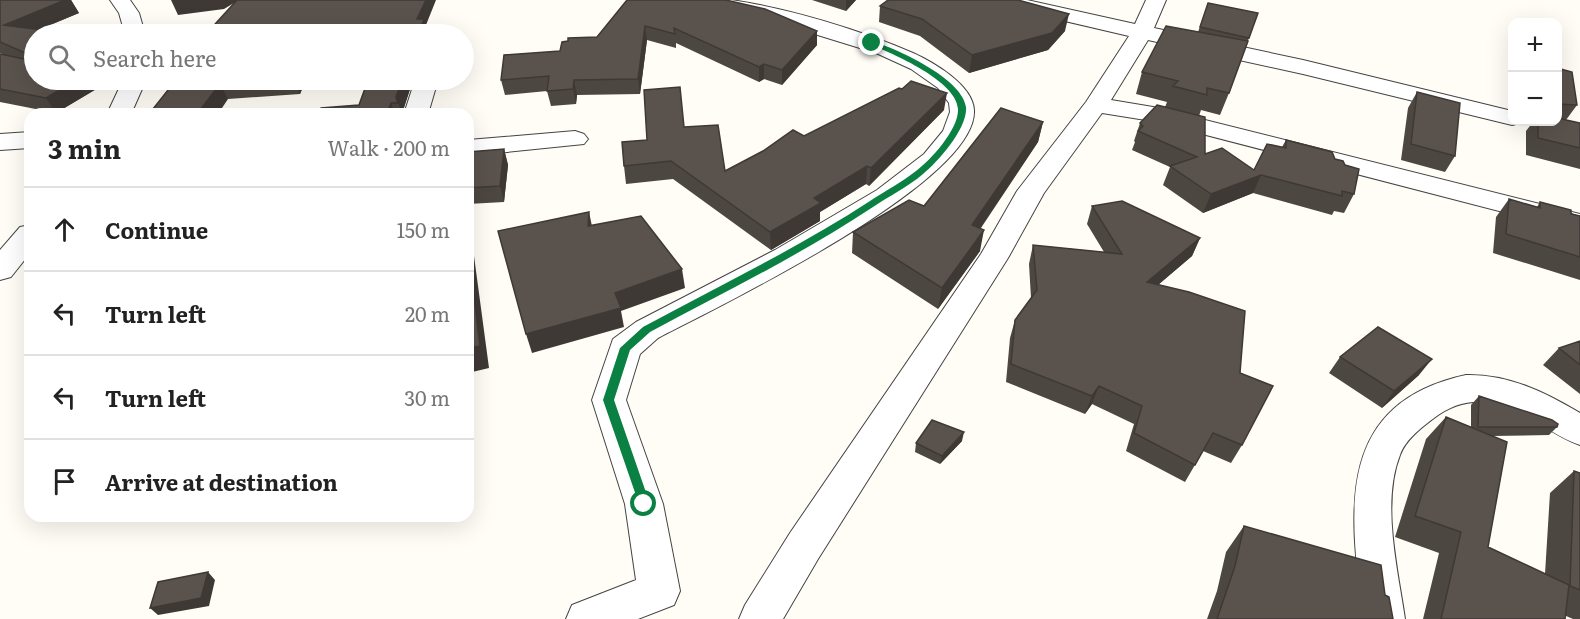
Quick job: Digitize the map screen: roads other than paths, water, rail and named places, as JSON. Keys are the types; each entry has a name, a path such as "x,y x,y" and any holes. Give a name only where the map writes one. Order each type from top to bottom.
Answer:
{"street":[{"path":"120,0 129,13 132,24"},
{"path":"587,619 659,591 644,504 609,400 625,348 647,330 834,229 921,172 950,141 960,123 962,109 960,100 950,87 921,66 892,50 819,28 700,0"},
{"path":"999,0 1303,67 1508,117"},
{"path":"760,619 804,546 993,258 1031,191 1096,105 1142,32 1156,0"},
{"path":"122,108 130,90"},
{"path":"418,108 423,90"},
{"path":"1096,105 1175,119 1580,224"},
{"path":"474,147 575,139"},
{"path":"0,142 24,140"},
{"path":"0,270 24,241"},
{"path":"0,281 24,274"},
{"path":"1384,619 1375,548 1373,500 1383,449 1416,411 1455,389 1481,388 1515,396 1546,409 1580,431"}]}
